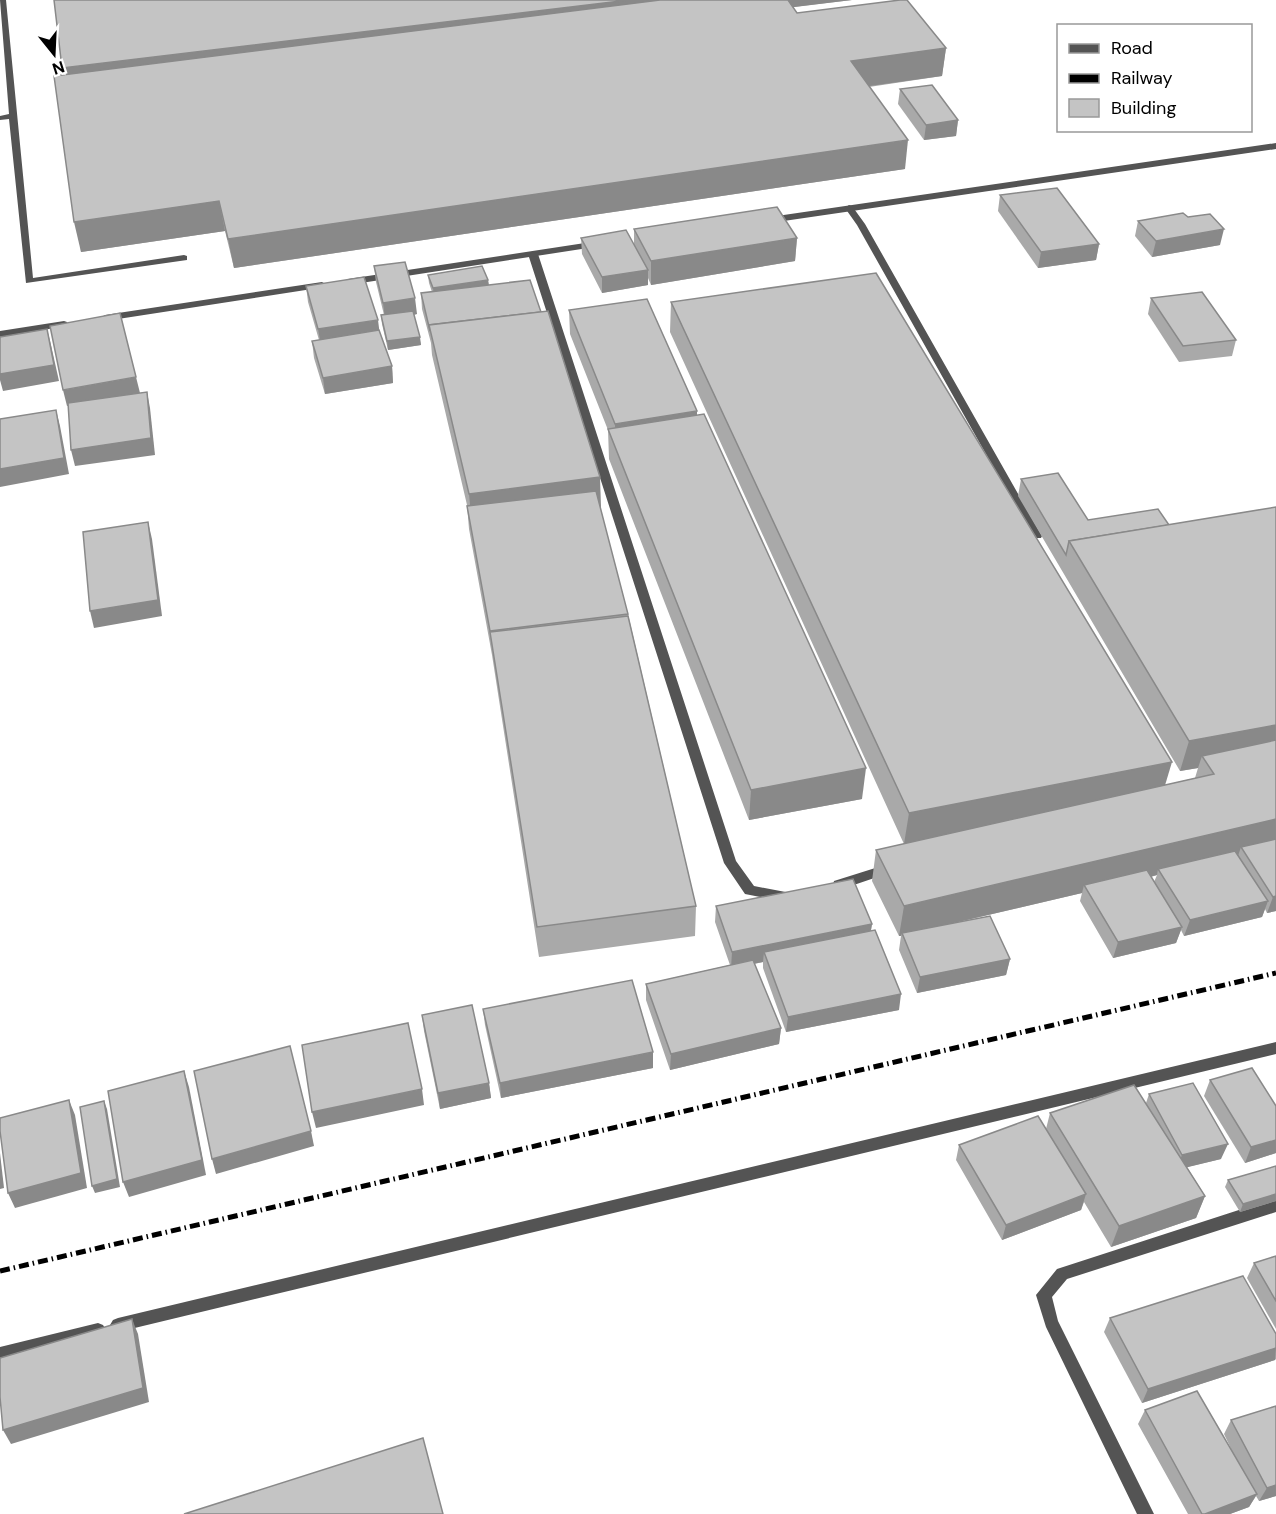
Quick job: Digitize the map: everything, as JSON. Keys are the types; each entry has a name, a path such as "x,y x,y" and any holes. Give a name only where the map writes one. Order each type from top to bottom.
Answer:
{"street":[{"path":"2,0 29,281 184,258"},
{"path":"0,118 13,116"},
{"path":"755,222 1276,146"},
{"path":"849,208 861,224 1037,536"},
{"path":"95,320 603,244"},
{"path":"533,254 730,863 750,890 795,899 807,896"},
{"path":"0,334 71,323"},
{"path":"829,888 896,866"},
{"path":"0,1354 333,1272 1276,1048"},
{"path":"1146,1514 1051,1322 1044,1295 1062,1274 1276,1205"}],"building":[{"path":"54,0 629,0 62,68"},
{"path":"660,0 788,0 797,13 907,0 946,48 851,61 908,140 228,239 219,201 74,222 54,76"},
{"path":"932,85 958,120 926,125 900,89"},
{"path":"1057,188 1099,244 1041,252 1000,195"},
{"path":"777,207 797,238 651,261 634,229"},
{"path":"1183,213 1188,217 1210,214 1224,229 1156,241 1138,221"},
{"path":"626,230 648,270 602,277 581,238"},
{"path":"405,262 415,298 383,303 374,266"},
{"path":"482,266 488,280 433,288 428,275"},
{"path":"876,273 1172,762 909,813 671,302"},
{"path":"364,277 378,320 318,329 306,286"},
{"path":"530,280 541,312 429,325 430,331 421,293"},
{"path":"1202,292 1236,340 1183,346 1151,298"},
{"path":"647,299 697,411 615,424 569,310"},
{"path":"413,311 420,337 387,341 381,315"},
{"path":"548,311 600,477 469,494 429,325"},
{"path":"120,313 136,377 63,390 50,326"},
{"path":"47,329 54,365 0,374 0,337"},
{"path":"379,330 392,366 323,378 312,341"},
{"path":"147,392 151,438 71,450 68,403"},
{"path":"56,410 64,458 0,469 0,419"},
{"path":"704,414 866,768 751,790 608,429"},
{"path":"1058,473 1088,520 1158,509 1169,525 1069,541 1066,555 1021,479"},
{"path":"596,491 628,614 490,631 467,506"},
{"path":"1276,507 1276,725 1189,741 1069,541"},
{"path":"148,522 158,600 90,611 83,532"},
{"path":"628,616 696,906 537,927 490,632"},
{"path":"1276,740 1276,819 904,906 876,850 1214,774 1202,756"},
{"path":"1276,839 1276,896 1273,897 1241,847"},
{"path":"1235,851 1268,901 1190,920 1158,869"},
{"path":"1147,870 1182,927 1118,942 1084,885"},
{"path":"853,879 872,924 732,952 716,906"},
{"path":"990,916 1010,959 920,977 902,933"},
{"path":"875,930 901,994 788,1017 764,952"},
{"path":"753,960 781,1028 671,1054 646,984"},
{"path":"632,980 653,1052 500,1083 483,1009"},
{"path":"472,1005 489,1083 438,1093 422,1015"},
{"path":"408,1023 422,1089 312,1112 302,1045"},
{"path":"290,1046 311,1131 212,1159 194,1071"},
{"path":"1252,1068 1276,1106 1276,1140 1251,1147 1210,1080"},
{"path":"184,1071 202,1160 123,1182 108,1091"},
{"path":"1193,1083 1228,1144 1182,1155 1149,1094"},
{"path":"1134,1085 1205,1196 1119,1226 1050,1113"},
{"path":"69,1100 81,1173 8,1193 0,1118"},
{"path":"104,1101 117,1179 92,1186 80,1107"},
{"path":"1038,1116 1086,1194 1006,1225 959,1145"},
{"path":"1276,1166 1276,1194 1243,1204 1228,1180"},
{"path":"1276,1256 1276,1301 1254,1263"},
{"path":"1243,1276 1276,1334 1276,1348 1148,1389 1110,1318"},
{"path":"132,1319 143,1388 3,1430 0,1358"},
{"path":"1197,1391 1257,1494 1205,1514 1202,1514 1145,1410"},
{"path":"1276,1406 1276,1485 1267,1488 1231,1420"},
{"path":"423,1438 443,1514 184,1514"}],"railway":[{"path":"0,1271 1276,973"}]}
